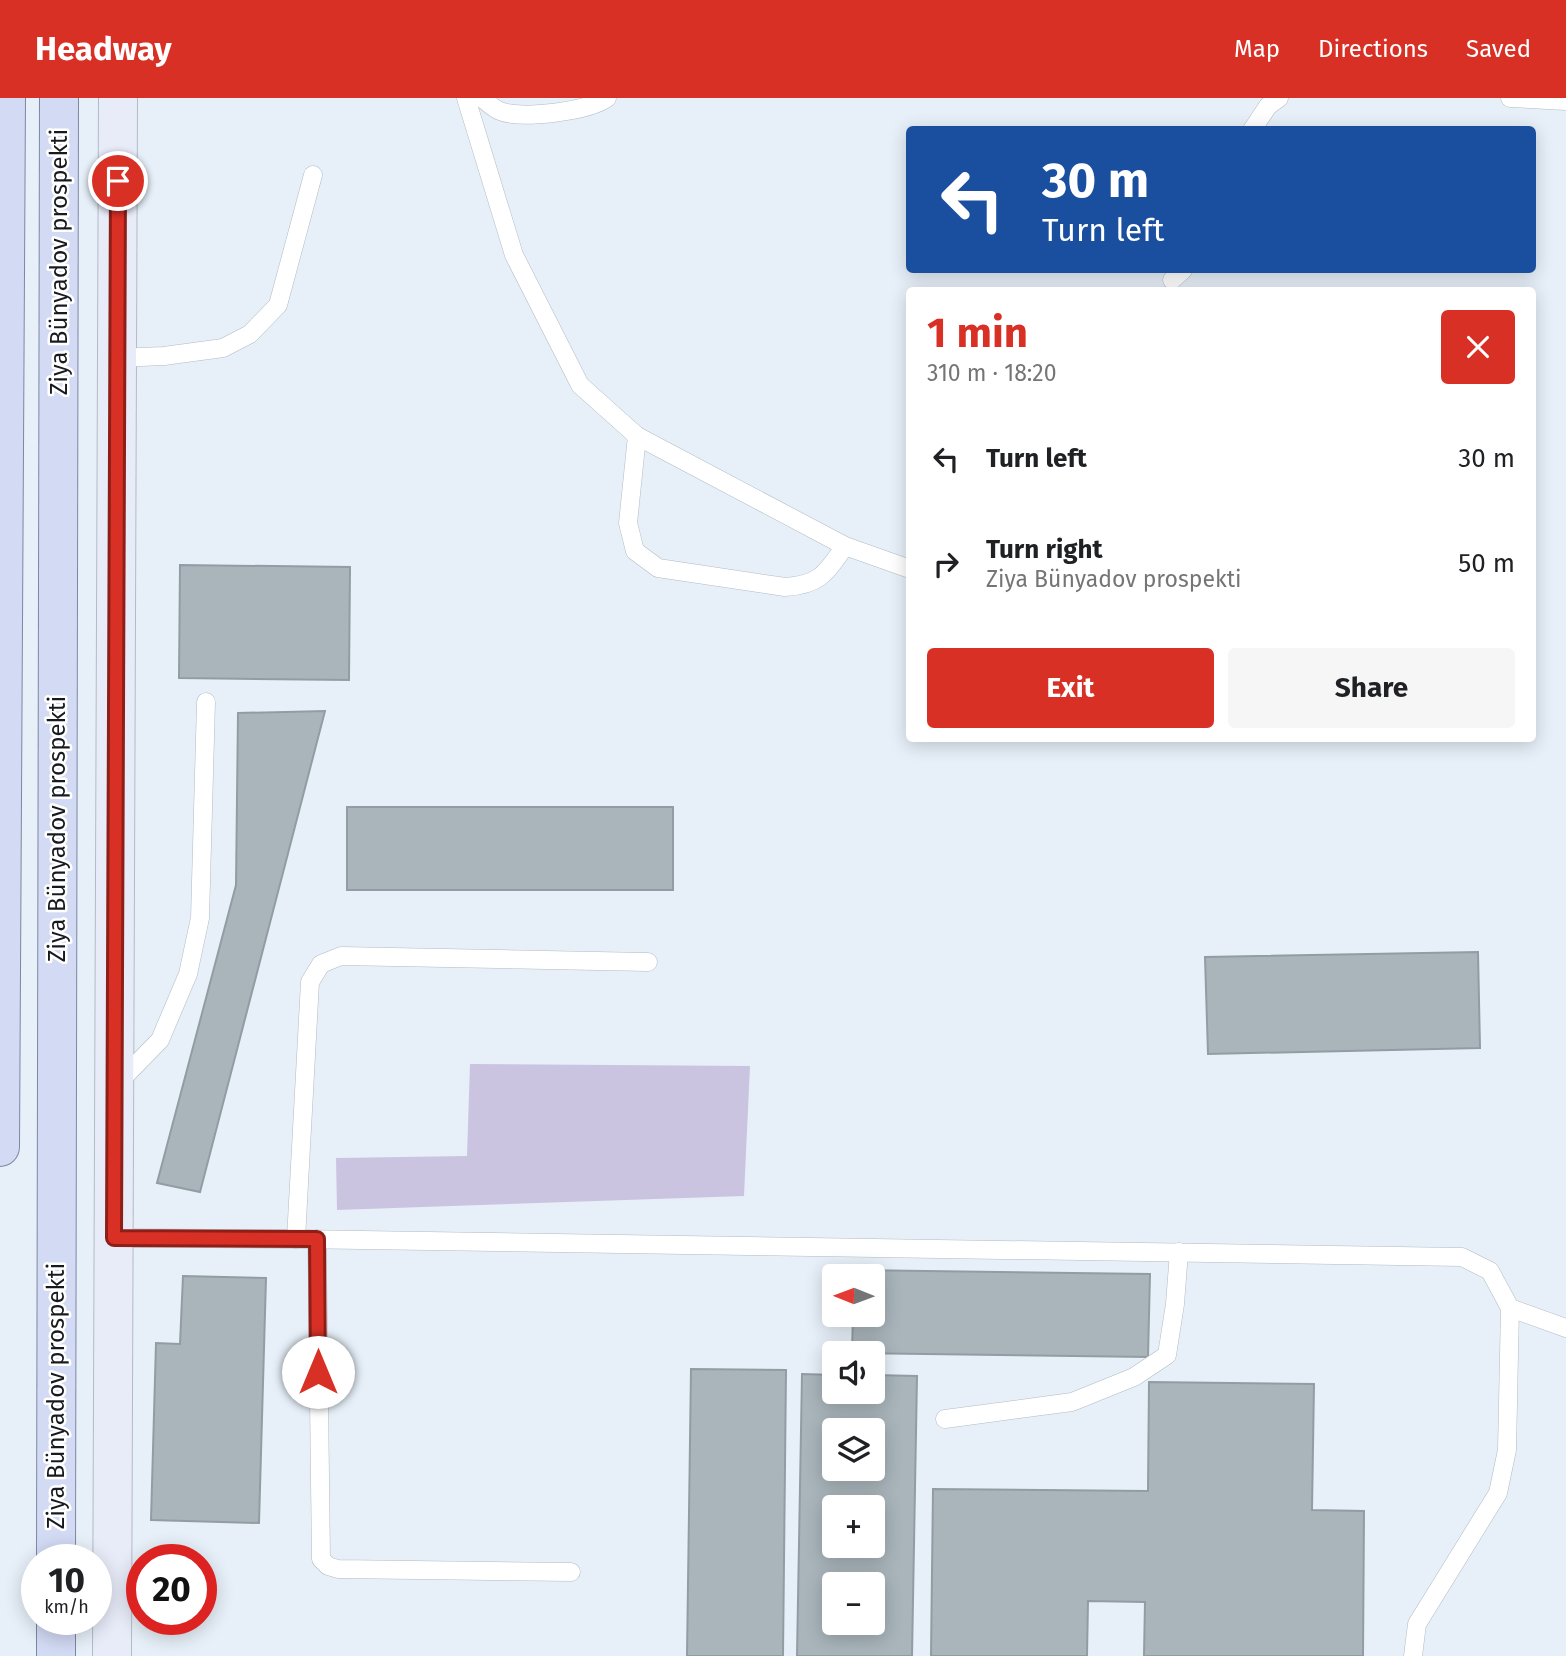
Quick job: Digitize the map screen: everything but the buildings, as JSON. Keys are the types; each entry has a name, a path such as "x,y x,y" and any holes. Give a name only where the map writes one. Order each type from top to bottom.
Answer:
{"main road":[{"path":"0,1147 6,98"},
{"name":"Ziya Bünyadov prospekti","path":"56,1544 59,98"},
{"path":"112,1656 118,98"},
{"path":"56,1635 56,1656"}],"lane":[{"path":"466,98 514,255 580,385 637,436 845,546 906,568"},
{"path":"482,98 499,111 534,115 575,110 607,98"},
{"path":"1255,126 1268,106 1279,98"},
{"path":"1510,98 1566,102"},
{"path":"117,358 164,356 223,348 250,334 278,305 313,175"},
{"path":"637,436 628,523 635,551 657,568 785,587 806,586 825,574 845,546"},
{"path":"114,1087 160,1040 188,974 200,918 206,702"},
{"path":"296,1239 310,982 321,964 341,956 648,961"},
{"path":"114,1238 1462,1257 1490,1271 1510,1308 1507,1450 1498,1493 1417,1624 1413,1656"},
{"path":"317,1239 321,1559 328,1566 338,1569 571,1572"},
{"path":"945,1419 1072,1402 1134,1377 1167,1355 1179,1252"},
{"path":"1510,1308 1566,1328"}],"shaded area":[{"path":"470,1064 750,1066 744,1196 337,1210 336,1158 467,1156"}],"route":[{"path":"118,181 114,1238 317,1239 318,1372"}]}
